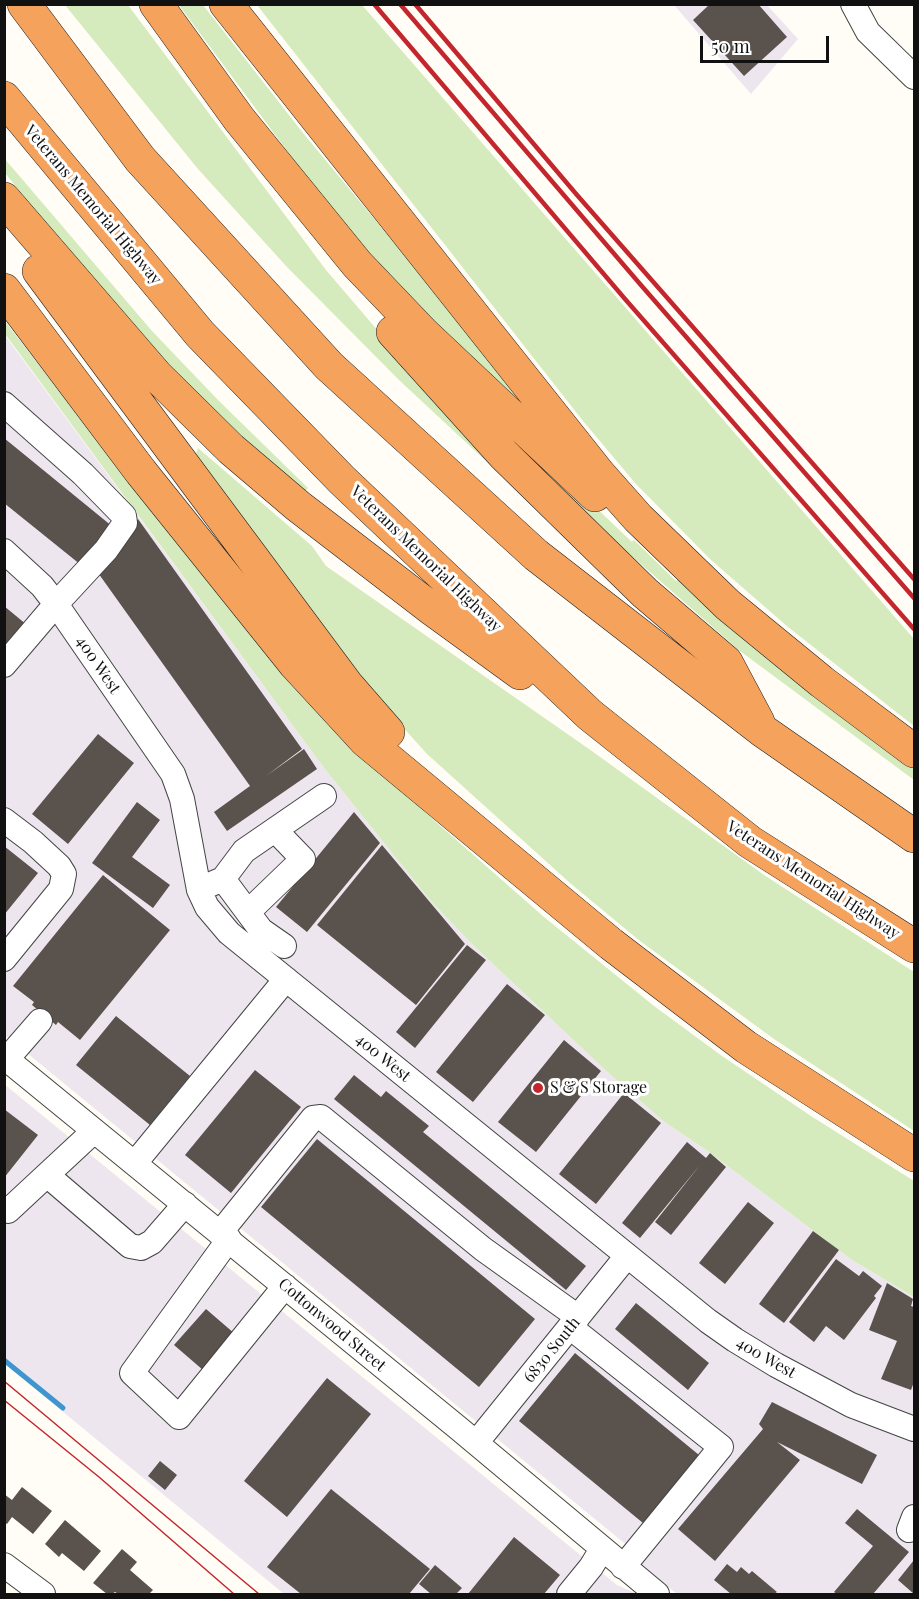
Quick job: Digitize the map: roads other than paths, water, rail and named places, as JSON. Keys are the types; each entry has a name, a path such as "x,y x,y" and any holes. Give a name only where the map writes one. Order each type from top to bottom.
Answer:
{"highway":[{"path":"24,4 140,159 329,366 536,555 763,731 915,836"},
{"path":"156,4 239,119 300,214 393,332 504,455 645,593 726,662 763,731"},
{"path":"226,4 599,474 652,533 728,605"},
{"name":"Veterans Memorial Highway","path":"4,99 200,334 342,480 590,715 750,842 915,946"},
{"path":"239,119 357,264 422,332 621,520 822,682 915,750"},
{"path":"4,199 157,376 231,449 298,506 432,609 750,842"},
{"path":"4,223 346,685 500,853"},
{"path":"4,290 141,472 296,664 366,741 611,944 746,1047 915,1155"}],"street":[{"path":"853,4 868,32 915,77"},
{"path":"4,404 83,474 124,516 125,524 106,550 4,665"},
{"name":"400 West","path":"4,551 35,580 56,604 173,774 182,799 199,890 207,908 217,921 708,1321 743,1345 851,1405 915,1429"},
{"path":"199,890 223,879 244,851 324,796"},
{"path":"4,820 33,842 59,866 64,874 64,882 58,893 4,959"},
{"path":"248,912 303,859 275,830"},
{"path":"223,879 261,930 284,946"},
{"path":"135,1163 286,979"},
{"path":"6,1058 40,1021"},
{"name":"Cottonwood Street","path":"6,1058 476,1443 623,1566 651,1593"},
{"path":"285,1286 179,1417 132,1373 224,1236 312,1118 321,1117 574,1322 721,1447 623,1566"},
{"path":"4,1208 8,1211 94,1131"},
{"path":"46,1175 130,1246 141,1248 152,1242 185,1204"},
{"name":"6830 South","path":"476,1443 627,1256"},
{"path":"569,1594 602,1549"},
{"path":"4,1565 43,1594"}],"waterway":[{"path":"4,1360 63,1408"}],"tram line":[{"path":"4,1381 259,1594"},
{"path":"4,1400 99,1477 234,1594"}],"railway":[{"path":"374,4 625,299 914,629"},
{"path":"400,4 914,598"},
{"path":"415,4 577,195 914,579"}],"place":[{"name":"S & S Storage","path":"538,1088"}]}
